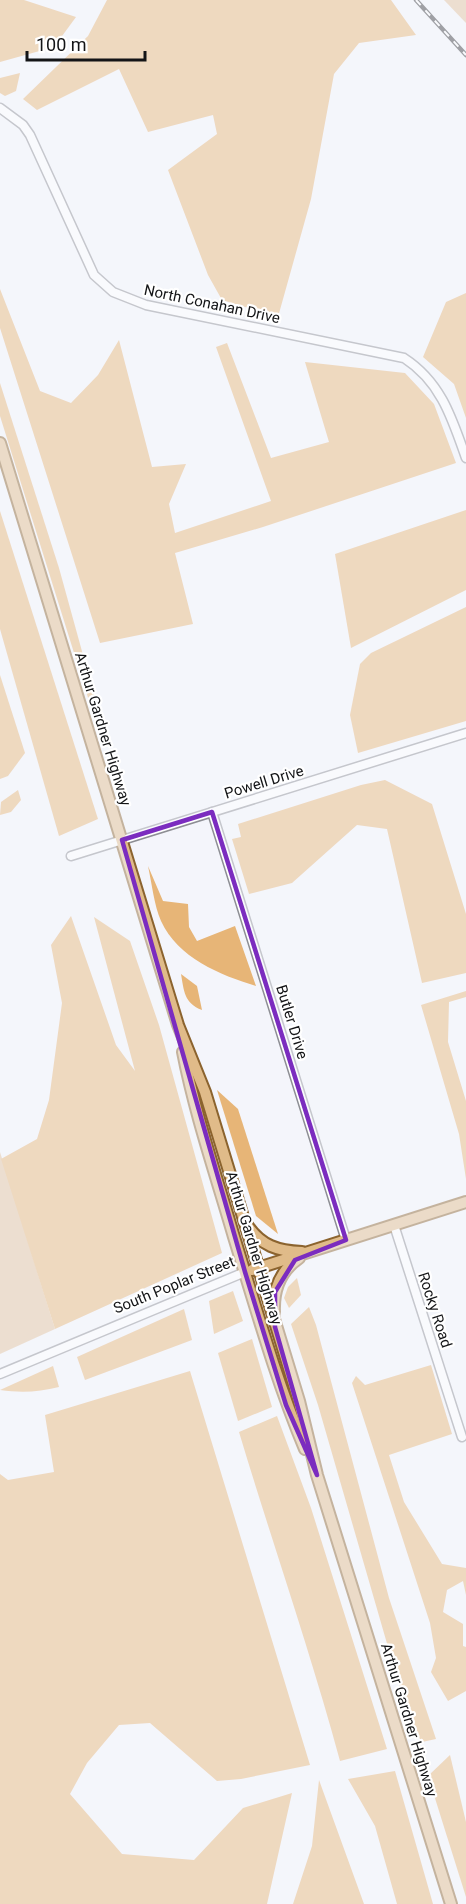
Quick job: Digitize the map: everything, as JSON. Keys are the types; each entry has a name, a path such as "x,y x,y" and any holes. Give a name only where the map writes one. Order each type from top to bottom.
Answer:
{"main road":[{"name":"Arthur Gardner Highway","path":"0,443 178,1025 205,1092 299,1401 317,1475 451,1904"},
{"name":"Arthur Gardner Highway","path":"178,1025 191,1094 286,1405 317,1475"},
{"name":"South Poplar Street","path":"245,1272 466,1202"},
{"path":"240,1211 248,1227 261,1242 274,1249 309,1252"},
{"path":"275,1327 274,1302 277,1283 295,1260 309,1252"}],"street":[{"name":"North Conahan Drive","path":"0,108 23,125 30,135 94,275 113,292 146,305 404,358 422,370 438,389 450,412 466,458"},
{"name":"Powell Drive","path":"71,856 466,733"},
{"name":"Butler Drive","path":"212,812 346,1240"},
{"name":"Rocky Road","path":"394,1225 462,1437"},
{"name":"South Poplar Street","path":"0,1374 245,1272"}],"highlighted area":[{"path":"212,812 346,1240 295,1260 275,1292 275,1327 317,1475 286,1405 245,1272 122,840"}],"shaded area":[{"path":"0,0 24,0 76,17 54,47 0,62"},
{"path":"107,0 391,0 416,35 359,43 334,74 311,199 278,317 222,300 208,275 168,170 217,134 213,115 148,132 119,69 37,110 23,99 88,36"},
{"path":"444,0 466,0 466,23"},
{"path":"20,73 16,91 5,96 0,93 0,78"},
{"path":"0,289 40,391 71,403 98,375 119,340 152,467 186,464 169,504 175,533 271,501 216,347 227,343 271,458 329,442 305,362 405,373 434,404 456,463 263,527 175,553 193,624 100,643 0,328"},
{"path":"466,293 466,418 454,384 423,357 446,302"},
{"path":"0,383 59,568 96,702 90,704 0,416"},
{"path":"466,510 466,590 351,648 335,554"},
{"path":"0,511 98,819 59,836 0,629"},
{"path":"466,607 466,721 358,753 350,715 360,664 371,653"},
{"path":"0,675 25,753 8,776 0,779"},
{"path":"385,780 432,804 466,914 466,973 422,983 387,829 357,825 292,883 249,894 232,839 241,837 238,824 361,785"},
{"path":"18,790 21,800 11,812 0,815 1,802"},
{"path":"148,866 163,901 188,904 189,927 197,941 235,926 256,986 201,963 189,955 168,934 159,915"},
{"path":"71,916 116,1045 135,1071 94,917 130,941 159,1025 222,1253 55,1329 1,1159 37,1139 49,1100 62,1003 51,945"},
{"path":"181,974 197,986 202,1010 188,1000"},
{"path":"466,991 466,997 449,1002 448,1042 466,1101 466,1179 459,1134 421,1005"},
{"path":"217,1090 238,1109 278,1234 256,1216"},
{"path":"0,1152 55,1329 0,1354"},
{"path":"297,1278 301,1295 289,1308 284,1298 288,1287"},
{"path":"233,1291 243,1321 214,1334 209,1301"},
{"path":"309,1307 316,1325 389,1598 436,1739 422,1742 410,1723 318,1405 291,1324"},
{"path":"184,1309 192,1340 85,1380 77,1357"},
{"path":"252,1339 272,1407 238,1421 218,1353"},
{"path":"431,1365 452,1434 389,1455 404,1502 442,1564 466,1568 466,1595 463,1581 447,1590 443,1612 463,1624 463,1646 466,1647 466,1691 448,1701 431,1672 436,1658 430,1623 352,1383 356,1376 365,1385"},
{"path":"53,1366 59,1387 30,1392 0,1390"},
{"path":"190,1371 310,1765 241,1779 217,1781 150,1723 119,1725 87,1763 70,1794 122,1854 194,1860 243,1808 292,1793 267,1904 0,1904 0,1474 8,1480 54,1472 45,1415"},
{"path":"277,1416 311,1508 387,1749 340,1761 239,1432"},
{"path":"450,1755 466,1822 466,1897 428,1776"},
{"path":"395,1771 433,1904 397,1904 375,1826 348,1779"},
{"path":"319,1780 364,1904 293,1904 312,1846"}],"railway":[{"path":"416,0 466,55"}]}
